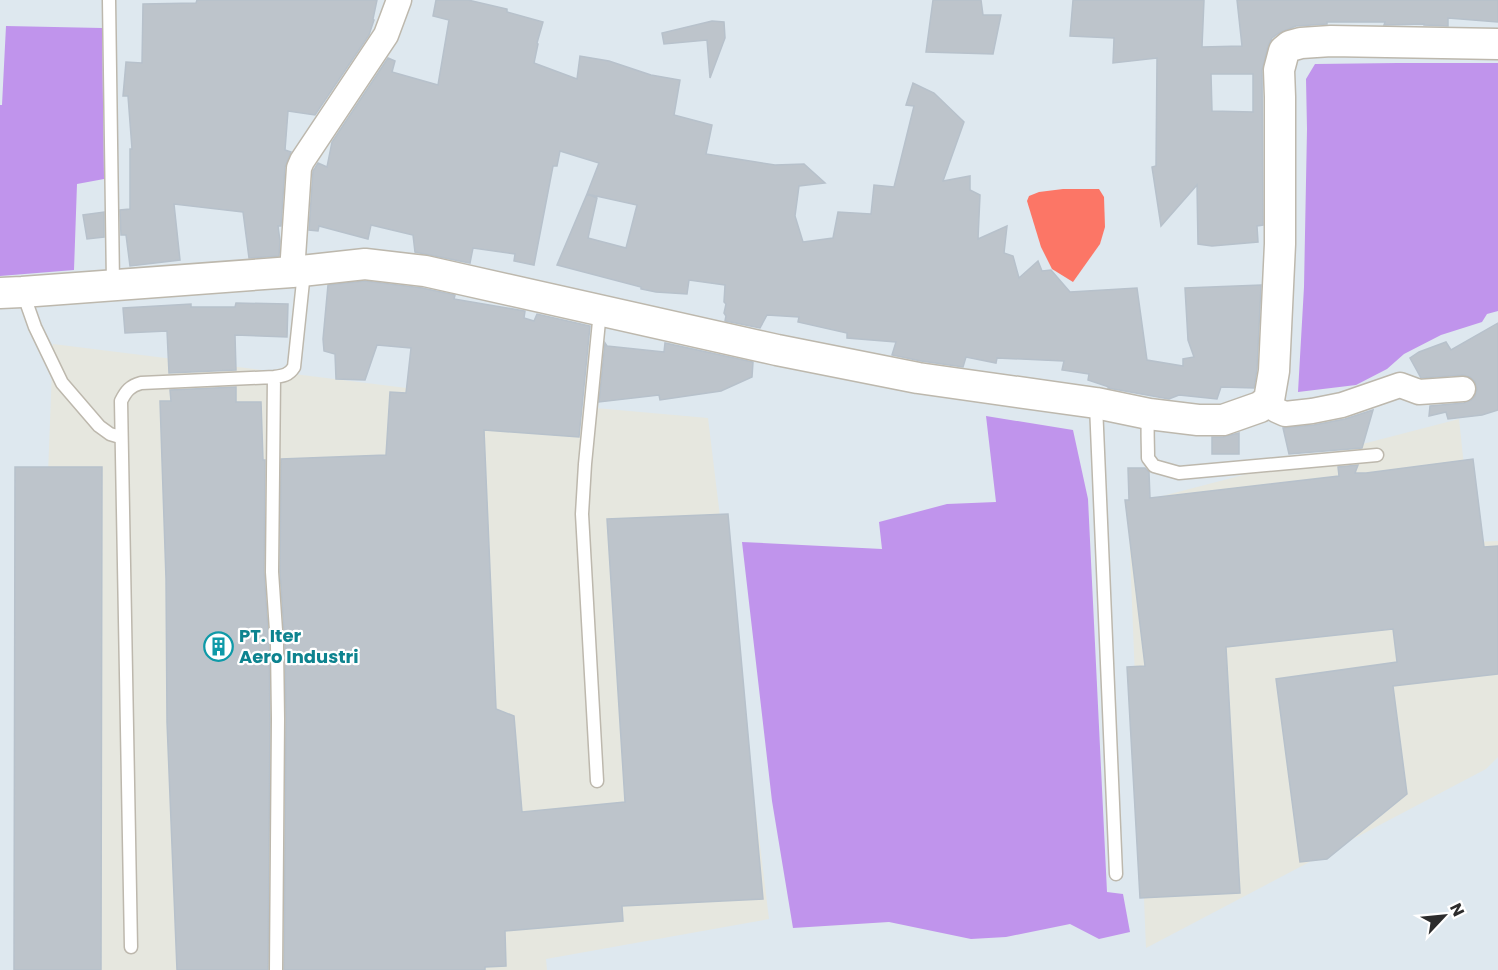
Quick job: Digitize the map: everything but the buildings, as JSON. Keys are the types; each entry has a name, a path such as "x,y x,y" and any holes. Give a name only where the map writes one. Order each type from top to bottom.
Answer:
{"street":[{"path":"298,271 299,168 302,160 386,35 399,0"},
{"path":"11,293 365,264 425,271 777,350 918,378 1096,403 1149,414 1198,420 1223,420 1260,407 1269,400 1274,371 1280,244 1279,70 1284,51 1290,46 1301,43 1331,41 1498,44"},
{"path":"1269,400 1276,410 1285,414 1342,405 1400,385 1419,393 1463,389"}],"lane":[{"path":"109,0 113,285"},
{"path":"131,947 121,401 126,391 141,383 274,377 291,372 294,366 298,271"},
{"path":"11,293 35,327 62,383 99,426 110,434 120,437"},
{"path":"597,781 582,514 600,311"},
{"path":"274,377 272,572 277,645 278,719 276,970"},
{"path":"1096,403 1116,874"},
{"path":"1149,414 1148,458 1154,466 1179,473 1377,455"}],"shaded area":[{"path":"6,26 102,28 104,179 77,184 74,270 0,276 0,105 2,105"},
{"path":"1498,63 1498,311 1487,314 1482,322 1441,335 1404,354 1387,369 1356,385 1298,392 1304,287 1306,79 1315,64"},
{"path":"1099,189 1104,197 1105,227 1100,244 1073,282 1052,269 1041,247 1027,201 1029,196 1039,192"},
{"path":"53,344 495,399 708,418 769,919 546,959 547,970 29,970"},
{"path":"986,416 1073,430 1088,499 1107,892 1123,894 1130,932 1099,939 1070,924 1006,937 971,939 889,922 793,928 772,801 742,542 882,549 879,522 947,504 996,502"},
{"path":"1459,419 1472,542 1498,541 1498,757 1486,769 1146,948 1128,505"}],"place":[{"name":"PT. Iter Aero Industri","path":"218,646"}]}
